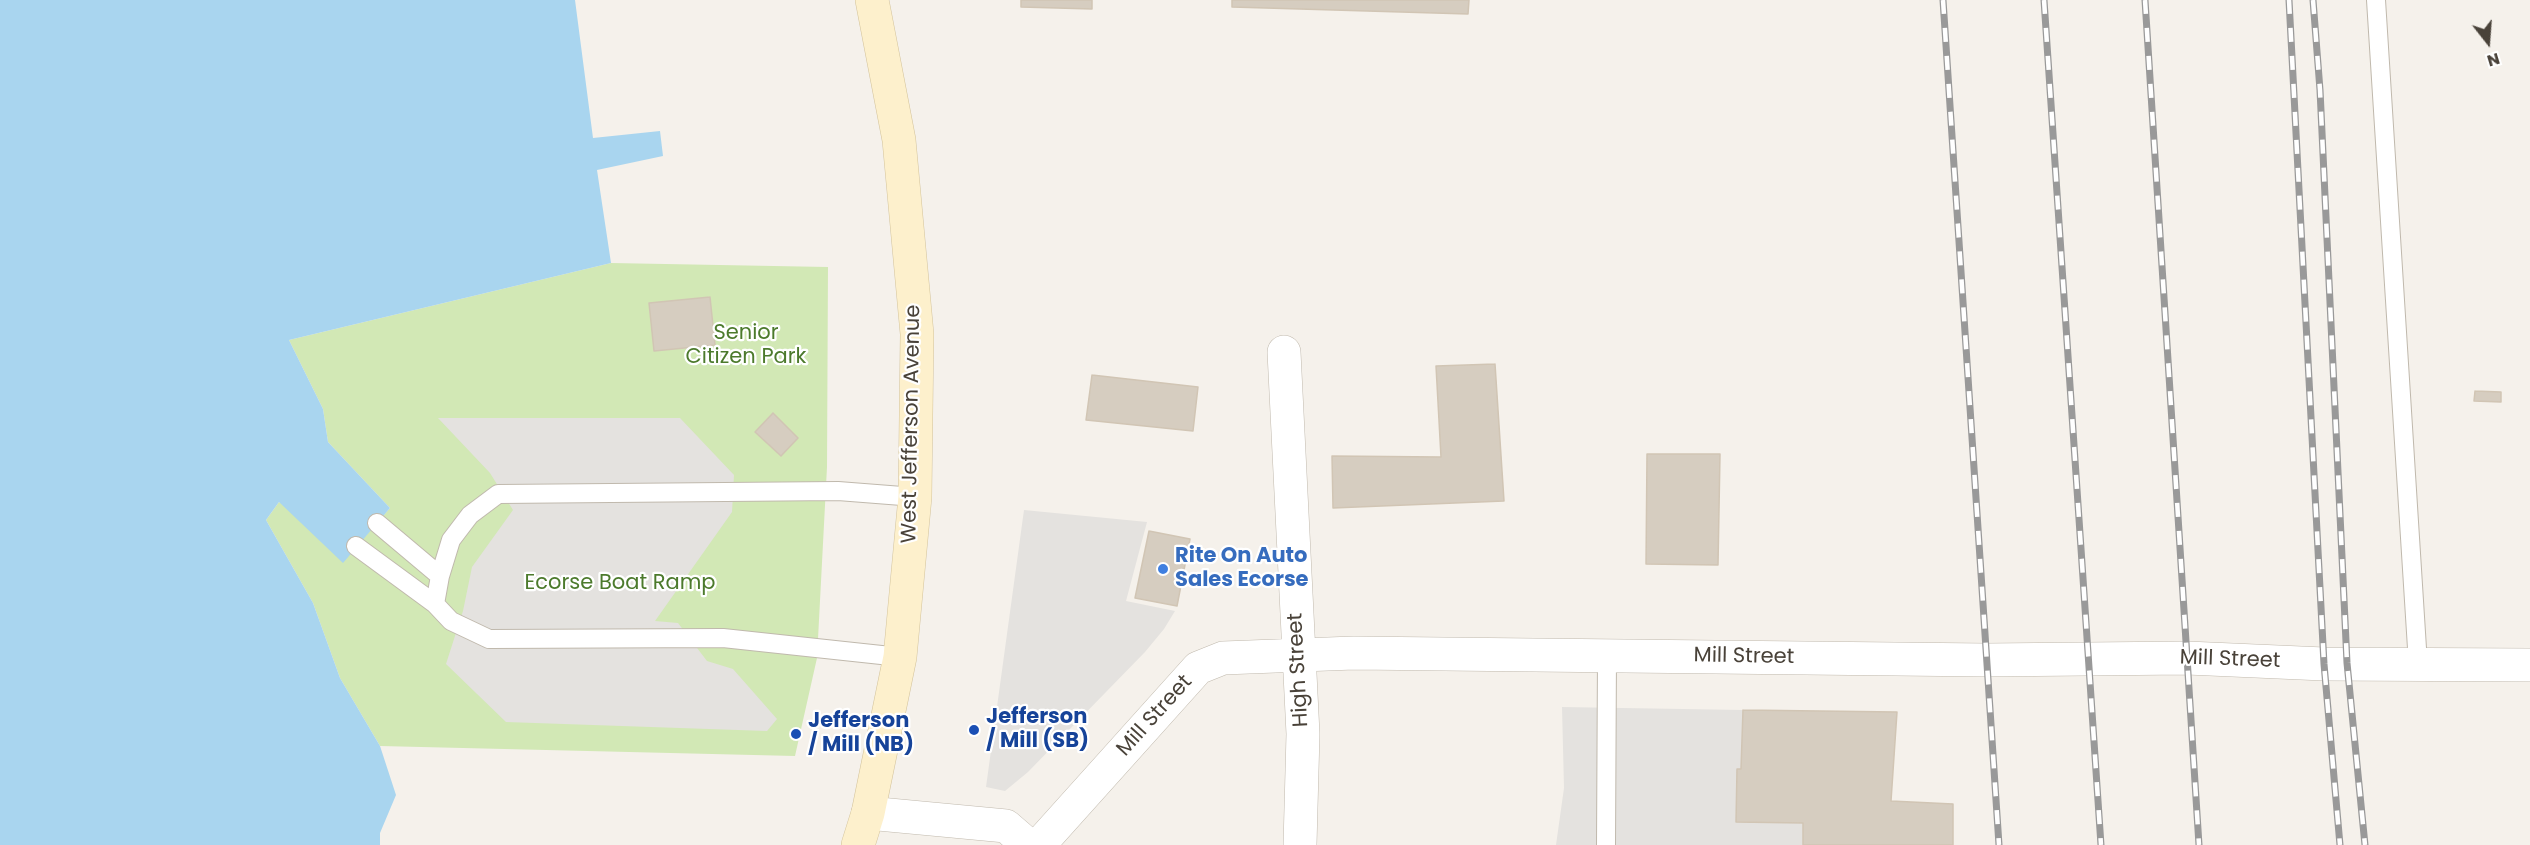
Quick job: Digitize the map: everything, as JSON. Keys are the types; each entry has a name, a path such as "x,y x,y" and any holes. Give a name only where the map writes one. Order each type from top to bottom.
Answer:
{"main road":[{"name":"West Jefferson Avenue","path":"858,845 868,813 900,657 915,497 916,322 899,140 872,0"}],"street":[{"name":"High Street","path":"1284,352 1302,734 1300,845"},
{"name":"Mill Street","path":"1039,845 1198,668 1223,658 1354,652 1986,660 2187,658 2324,664 2530,666"},
{"path":"868,813 1006,826 1028,845"}],"lane":[{"path":"2376,0 2418,664"},
{"path":"435,604 440,576 451,540 470,515 498,494 838,492 915,497"},
{"path":"377,524 440,576"},
{"path":"356,546 435,604 451,621 489,639 723,638 900,657"},
{"path":"1606,845 1607,655"}],"green space":[{"name":"Ecorse Boat Ramp","path":"611,263 828,267 827,467 817,658 795,756 380,746 340,678 313,603 266,520 279,502 356,546 390,508 328,442 323,409 289,340"}],"shaded area":[{"path":"438,418 680,418 734,475 732,512 655,621 678,623 707,661 733,669 777,719 767,731 506,722 446,664 463,611 472,567 513,510 490,473"},
{"path":"1024,510 1147,522 1126,601 1175,611 1145,652 1028,772 1005,791 986,787"},
{"path":"1562,707 1743,710 1741,769 1737,769 1736,822 1803,823 1803,845 1556,845 1564,788"}],"water":[{"path":"0,0 575,0 593,138 660,131 663,156 597,170 611,263 289,340 323,409 328,442 390,508 343,563 279,502 266,520 313,603 340,678 380,746 396,795 380,833 380,845 0,845"}],"building":[{"path":"1021,0 1092,0 1092,9 1021,7"},
{"path":"1232,0 1469,0 1468,14 1232,7"},
{"path":"710,297 715,345 654,351 649,303"},
{"path":"1495,364 1504,501 1333,508 1332,456 1441,457 1436,366"},
{"path":"1092,375 1198,387 1193,431 1086,420"},
{"path":"2475,391 2501,392 2501,402 2474,401"},
{"path":"773,413 798,438 781,456 755,432"},
{"path":"1647,454 1720,454 1718,565 1646,564"},
{"name":"Rite On Auto Sales Ecorse","path":"1149,531 1190,539 1177,606 1135,598"},
{"path":"1743,710 1897,712 1891,801 1953,804 1953,845 1803,845 1803,823 1736,822 1737,769 1741,769"}],"railway":[{"path":"1943,0 1999,845"},
{"path":"2044,0 2101,845"},
{"path":"2145,0 2199,845"},
{"path":"2289,0 2324,664 2340,845"},
{"path":"2313,0 2320,90 2347,663 2365,845"}],"place":[{"name":"Rite On Auto Sales Ecorse","path":"1163,569"},
{"name":"Jefferson / Mill (SB)","path":"974,730"},
{"name":"Jefferson / Mill (NB)","path":"796,734"}],"park label":[{"name":"Senior Citizen Park","path":"746,346"}]}
